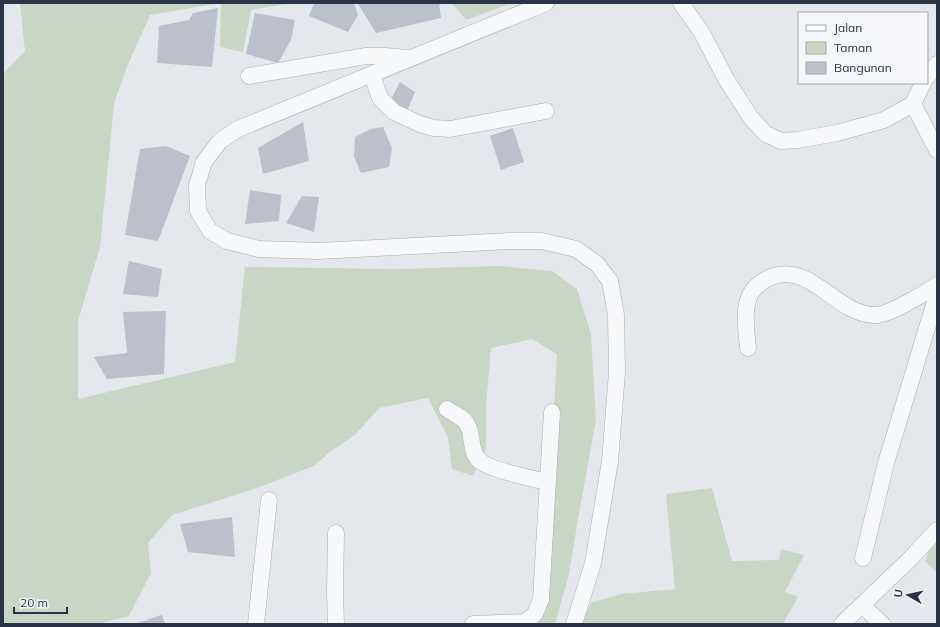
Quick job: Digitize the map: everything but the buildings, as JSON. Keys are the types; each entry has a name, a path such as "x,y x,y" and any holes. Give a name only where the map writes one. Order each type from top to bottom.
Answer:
{"street":[{"path":"546,3 238,129 220,141 204,162 197,185 198,210 210,231 227,241 259,249 318,250 511,241 542,241 576,249 597,264 610,281 616,315 617,372 610,461 593,563 574,624"},
{"path":"681,3 702,33 726,79 751,118 766,134 781,141 797,140 837,133 884,120 913,104 923,84"},
{"path":"249,76 366,56 385,56 409,59"},
{"path":"928,76 937,64"},
{"path":"372,75 380,98 394,112 420,124 434,128 450,129 546,111"},
{"path":"913,104 937,150"},
{"path":"748,348 745,308 752,290 763,281 774,275 785,273 798,276 816,284 844,305 862,314 876,316 915,299 937,285"},
{"path":"864,558 886,463 937,295"},
{"path":"447,409 465,422 471,434 473,449 480,461 490,467 548,482"},
{"path":"473,624 525,622 535,614 541,599 552,412"},
{"path":"256,624 269,500"},
{"path":"842,624 911,558 937,530"},
{"path":"336,533 336,624"},
{"path":"862,605 882,624"}],"green space":[{"path":"20,3 221,3 150,15 126,69 114,104 100,247 78,321 78,399 235,362 245,267 397,269 498,266 552,271 577,289 591,334 596,421 569,574 555,624 527,624 546,556 557,354 532,339 491,348 486,405 486,449 473,476 452,469 448,437 428,398 379,408 356,434 330,452 314,466 254,489 172,515 148,543 151,573 129,616 98,624 3,624 3,74 25,51"},
{"path":"221,3 293,3 251,10 243,52 220,47"},
{"path":"452,3 512,3 466,20"},
{"path":"712,488 732,561 779,560 781,549 804,555 785,592 798,597 783,624 581,624 591,603 621,594 675,589 666,494"},
{"path":"937,533 937,573 925,561"}]}
